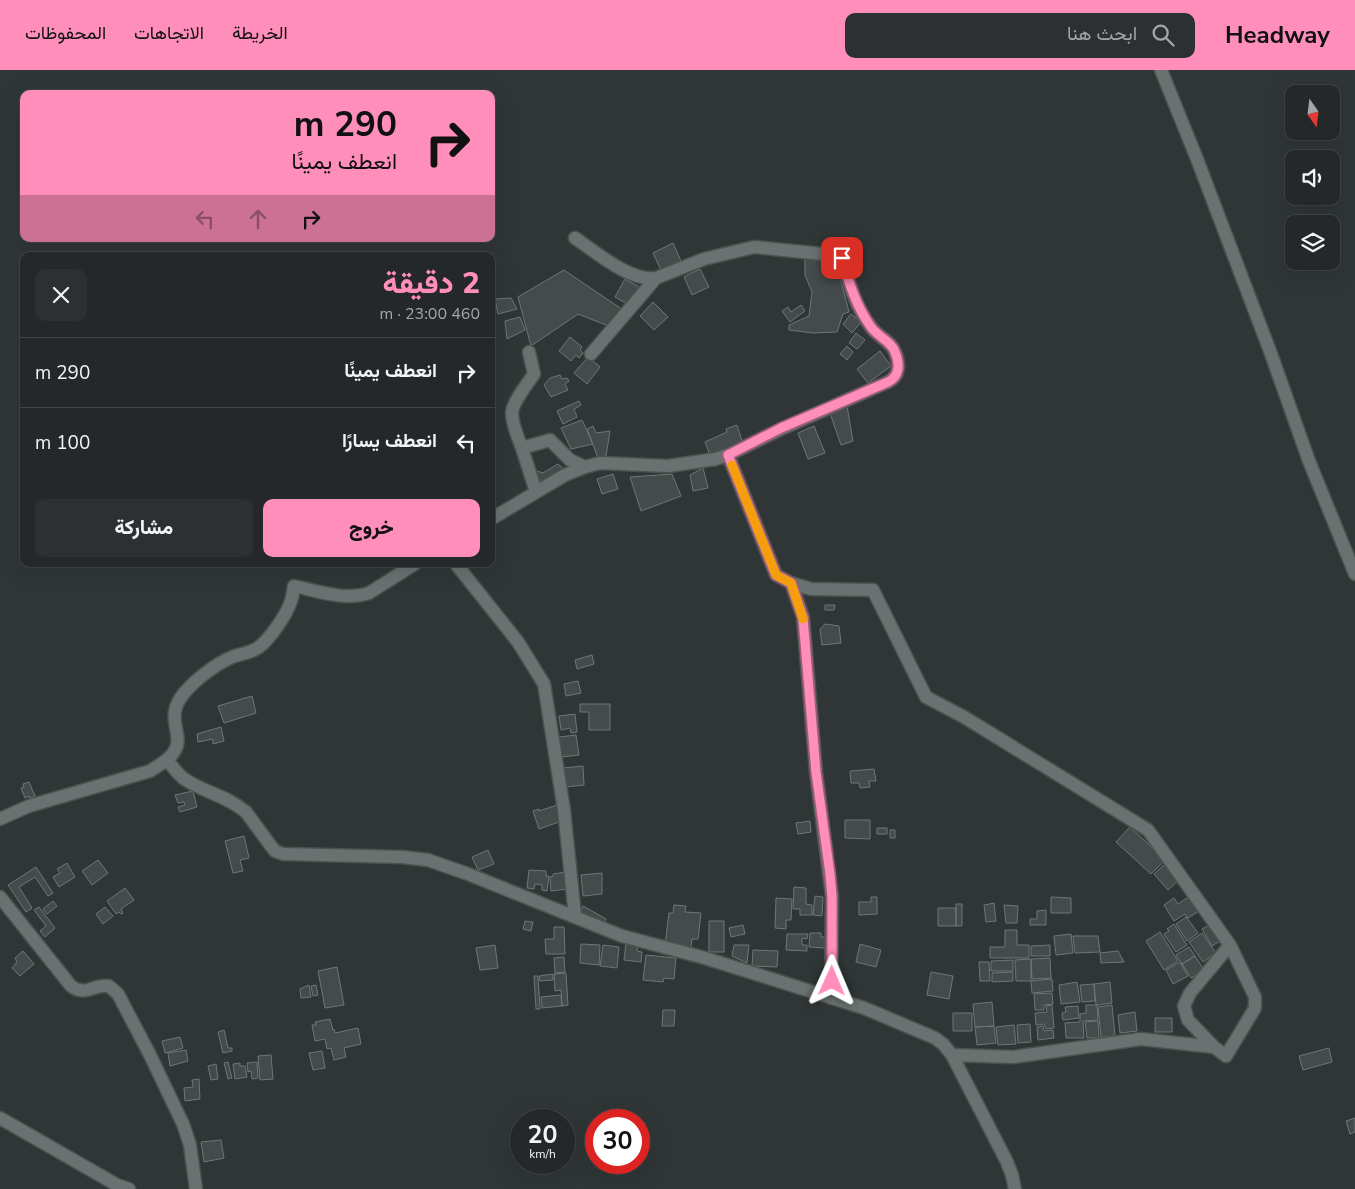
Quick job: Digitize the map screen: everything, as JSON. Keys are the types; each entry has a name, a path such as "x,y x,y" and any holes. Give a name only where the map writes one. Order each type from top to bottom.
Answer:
{"street":[{"path":"1161,70 1198,159 1274,359 1309,461 1355,574"},
{"path":"495,516 565,474 585,466 600,463 668,466 700,462 728,455 781,428 893,380 898,372 895,350 871,328 853,296 842,258 832,255 754,246 648,279 628,272 575,238"},
{"path":"591,354 656,278"},
{"path":"529,352 534,374 512,411 515,431 536,492"},
{"path":"522,448 550,440 570,460 585,466"},
{"path":"728,455 776,575 791,583 811,589 873,590 926,697 964,717 1148,830 1230,945 1255,997 1255,1008 1226,1056 1214,1047 1188,1020 1184,1006 1190,993 1230,945"},
{"path":"0,819 30,806 150,771 166,760 175,751 178,738 174,718 175,705 186,690 220,663 233,656 246,654 259,647 278,625 291,601 294,586 340,596 362,595 369,593 410,567"},
{"path":"458,567 518,642 544,684 564,810 575,916"},
{"path":"791,583 803,618 816,772 832,897 832,998"},
{"path":"166,760 183,778 241,807 275,851 289,854 402,857 428,860 622,936 705,958 864,1008 935,1038 952,1054 1007,1162 1015,1189"},
{"path":"0,897 71,986 76,990 82,991 98,986 108,986 118,994 183,1124 190,1145 196,1189"},
{"path":"952,1054 1013,1057 1141,1039 1214,1047"},
{"path":"0,1118 117,1185 129,1189"}],"building":[{"path":"673,243 682,263 662,272 653,253"},
{"path":"805,258 836,262 849,312 843,314 837,332 813,333 789,330 789,325 809,316 812,292 805,275"},
{"path":"700,269 709,287 692,295 684,277"},
{"path":"564,270 623,310 611,327 578,314 531,346 518,297"},
{"path":"625,279 639,287 629,305 615,297"},
{"path":"511,298 517,309 498,314 495,299"},
{"path":"653,302 668,317 654,330 640,316"},
{"path":"801,305 805,311 790,322 782,311 788,307 791,312"},
{"path":"851,314 861,322 852,333 843,324"},
{"path":"520,317 525,330 507,339 505,321"},
{"path":"856,333 865,340 857,349 849,343"},
{"path":"570,337 582,347 580,350 583,353 579,358 576,355 571,361 559,351"},
{"path":"847,346 853,352 847,360 840,354"},
{"path":"880,351 891,366 868,383 857,369"},
{"path":"588,357 600,367 587,384 574,373"},
{"path":"560,375 562,379 567,378 569,381 565,384 568,390 551,397 544,385 550,378"},
{"path":"579,401 581,405 574,409 577,417 563,424 557,411"},
{"path":"847,406 853,441 841,445 829,410"},
{"path":"582,420 593,444 571,449 561,428"},
{"path":"737,425 742,441 737,443 738,445 710,455 705,442 727,432 726,429"},
{"path":"593,426 596,433 610,431 606,456 598,458 587,429"},
{"path":"814,426 825,453 808,459 798,433"},
{"path":"558,464 566,471 539,488 534,470 543,473"},
{"path":"703,468 708,488 693,491 690,475"},
{"path":"613,474 618,489 602,494 597,479"},
{"path":"672,474 681,496 641,511 630,477"},
{"path":"825,605 835,605 834,610 825,610"},
{"path":"825,624 839,626 841,643 822,645 820,629"},
{"path":"592,655 594,664 577,669 575,660"},
{"path":"578,681 581,693 566,696 564,684"},
{"path":"252,696 256,713 224,723 218,706"},
{"path":"580,704 610,704 610,730 589,730 589,712 580,712"},
{"path":"575,714 577,732 571,733 570,728 561,730 559,716"},
{"path":"221,727 224,741 213,744 213,739 198,742 197,734"},
{"path":"576,735 579,755 561,757 559,737"},
{"path":"583,766 584,785 565,787 563,768"},
{"path":"874,769 876,781 869,781 870,787 860,788 859,783 851,783 850,771"},
{"path":"29,782 35,796 25,798 21,788 24,787 23,784"},
{"path":"193,791 197,807 180,812 178,807 185,805 184,802 178,803 175,795"},
{"path":"557,805 562,821 539,829 533,811"},
{"path":"845,820 870,820 870,839 845,838"},
{"path":"810,821 811,832 798,834 796,823"},
{"path":"1130,827 1165,860 1151,874 1116,842"},
{"path":"877,828 887,828 887,834 877,834"},
{"path":"890,830 895,830 895,838 890,838"},
{"path":"244,836 249,858 240,860 243,871 233,873 225,841"},
{"path":"488,850 494,864 478,870 472,857"},
{"path":"98,860 108,873 92,885 82,871"},
{"path":"67,863 75,877 59,887 53,877 60,873 57,869"},
{"path":"1166,863 1180,879 1168,890 1154,874"},
{"path":"36,867 53,893 48,896 35,877 19,887 32,908 26,912 8,885"},
{"path":"529,870 546,871 546,876 549,876 547,891 542,890 542,885 535,884 534,889 527,888"},
{"path":"566,872 568,889 551,891 550,877 553,874"},
{"path":"602,873 602,894 583,896 581,875"},
{"path":"794,887 806,888 806,904 812,905 812,915 800,915 800,909 793,909"},
{"path":"125,888 134,900 121,909 123,913 119,912 116,914 107,901"},
{"path":"815,896 823,897 822,916 813,915"},
{"path":"1190,896 1199,911 1188,918 1185,914 1174,921 1164,905 1174,898 1178,904"},
{"path":"871,897 877,897 877,914 859,915 859,902 871,902"},
{"path":"1051,897 1071,898 1071,913 1051,913"},
{"path":"776,898 792,899 791,920 786,920 786,929 775,928"},
{"path":"53,901 57,906 47,914 43,909"},
{"path":"994,903 996,921 986,922 984,905"},
{"path":"956,904 962,904 962,926 956,926"},
{"path":"674,905 686,906 685,912 701,913 698,939 692,939 691,948 665,945 669,913 673,913"},
{"path":"1004,905 1018,906 1017,923 1006,923"},
{"path":"583,906 606,919 603,925 580,912"},
{"path":"39,907 55,928 45,937 40,931 46,926 34,910"},
{"path":"105,907 113,916 103,924 96,914"},
{"path":"938,908 956,908 956,926 938,926"},
{"path":"1046,910 1046,925 1030,925 1030,919 1037,919 1037,911"},
{"path":"1186,917 1198,933 1187,941 1176,924"},
{"path":"525,921 533,922 531,931 523,929"},
{"path":"709,921 724,921 724,952 709,952"},
{"path":"1213,923 1223,939 1212,946 1202,929"},
{"path":"1174,924 1187,945 1176,952 1164,934"},
{"path":"743,925 745,934 731,937 729,928"},
{"path":"554,927 564,927 565,954 546,954 545,939 554,939"},
{"path":"1005,930 1017,930 1017,945 1029,945 1029,958 990,958 990,947 1005,947"},
{"path":"1160,932 1178,961 1164,970 1146,941"},
{"path":"810,933 821,933 821,937 826,937 825,948 809,947"},
{"path":"1202,933 1216,953 1203,962 1189,942"},
{"path":"787,934 808,934 807,939 802,938 802,945 807,945 807,951 786,950"},
{"path":"1071,934 1073,953 1056,955 1054,936"},
{"path":"1073,936 1098,936 1100,952 1075,953"},
{"path":"626,943 638,944 637,951 642,952 641,962 624,960"},
{"path":"581,944 600,945 599,965 580,963"},
{"path":"860,944 881,950 876,967 856,962"},
{"path":"495,945 498,968 480,970 476,948"},
{"path":"603,945 619,947 617,968 600,966"},
{"path":"734,945 749,945 747,963 732,956"},
{"path":"1050,945 1050,956 1031,956 1031,946"},
{"path":"1189,947 1195,956 1182,964 1176,955"},
{"path":"753,950 778,951 777,967 752,966"},
{"path":"23,951 34,964 20,976 12,968 17,962 15,958"},
{"path":"1118,951 1124,962 1101,963 1100,953"},
{"path":"646,955 676,958 674,979 664,978 663,982 643,980"},
{"path":"1195,956 1204,970 1191,978 1182,964"},
{"path":"564,957 565,972 555,973 554,958"},
{"path":"1050,958 1051,978 1032,979 1031,959"},
{"path":"1031,959 1031,981 1016,981 1015,960"},
{"path":"1013,960 1013,971 991,971 991,961"},
{"path":"979,962 989,962 990,981 980,981"},
{"path":"1180,962 1188,976 1173,984 1166,970"},
{"path":"337,967 344,1005 325,1008 318,971"},
{"path":"931,972 953,976 949,999 927,995"},
{"path":"1013,972 1013,981 992,982 992,973"},
{"path":"566,973 568,1005 562,1006 561,990 555,991 554,974"},
{"path":"553,974 553,980 540,981 539,976"},
{"path":"534,976 538,976 540,1009 536,1009"},
{"path":"1052,979 1053,991 1032,993 1031,981"},
{"path":"1077,982 1080,1002 1061,1004 1059,985"},
{"path":"1110,982 1112,1003 1096,1005 1094,984"},
{"path":"1094,984 1095,1001 1082,1002 1080,985"},
{"path":"309,985 311,997 301,998 300,989"},
{"path":"316,985 318,995 313,996 311,986"},
{"path":"1052,993 1053,1004 1044,1005 1044,1010 1035,1010 1034,994"},
{"path":"561,995 562,1006 542,1008 541,997"},
{"path":"992,1002 994,1026 975,1027 973,1004"},
{"path":"1052,1005 1054,1028 1046,1029 1044,1024 1036,1025 1035,1013 1047,1012 1046,1006"},
{"path":"1086,1005 1097,1005 1098,1020 1083,1021 1084,1038 1066,1038 1065,1023 1080,1022 1080,1014 1086,1013"},
{"path":"1112,1005 1115,1036 1101,1037 1098,1007"},
{"path":"1078,1006 1079,1018 1063,1020 1062,1013 1066,1012 1065,1007"},
{"path":"663,1010 675,1010 674,1026 662,1026"},
{"path":"1135,1012 1137,1031 1120,1033 1118,1015"},
{"path":"953,1013 972,1013 972,1031 953,1031"},
{"path":"1155,1018 1172,1018 1172,1032 1155,1032"},
{"path":"330,1019 335,1033 358,1028 361,1044 344,1048 346,1057 334,1060 331,1048 327,1049 325,1039 315,1041 312,1025 316,1025 315,1022"},
{"path":"1098,1021 1099,1038 1087,1038 1085,1022"},
{"path":"1030,1024 1031,1042 1018,1043 1017,1025"},
{"path":"1014,1025 1016,1044 998,1045 996,1027"},
{"path":"994,1026 996,1043 977,1045 975,1027"},
{"path":"1043,1026 1044,1031 1053,1030 1054,1038 1038,1040 1037,1027"},
{"path":"224,1030 228,1048 232,1048 232,1051 223,1053 218,1032"},
{"path":"180,1037 183,1048 165,1053 162,1041"},
{"path":"1329,1048 1332,1062 1303,1070 1299,1056"},
{"path":"186,1050 188,1061 170,1066 168,1053"},
{"path":"322,1051 325,1068 313,1070 309,1053"},
{"path":"271,1055 273,1079 260,1080 258,1056"},
{"path":"228,1062 232,1078 228,1079 224,1063"},
{"path":"257,1062 258,1078 252,1079 251,1071 248,1072 247,1063"},
{"path":"240,1063 240,1066 245,1066 247,1077 235,1079 233,1064"},
{"path":"216,1064 218,1079 211,1080 208,1066"},
{"path":"199,1079 200,1099 185,1101 184,1088 193,1087 192,1080"},
{"path":"1355,1118 1355,1132 1350,1134 1346,1121"},
{"path":"221,1140 224,1158 204,1162 201,1142"}],"slow traffic":[{"path":"732,465 776,575 791,583 803,619"}],"route":[{"path":"832,981 832,897 816,772 803,618 791,583 776,575 728,455 781,428 893,380 898,372 895,350 871,328 853,296 842,258"}]}
